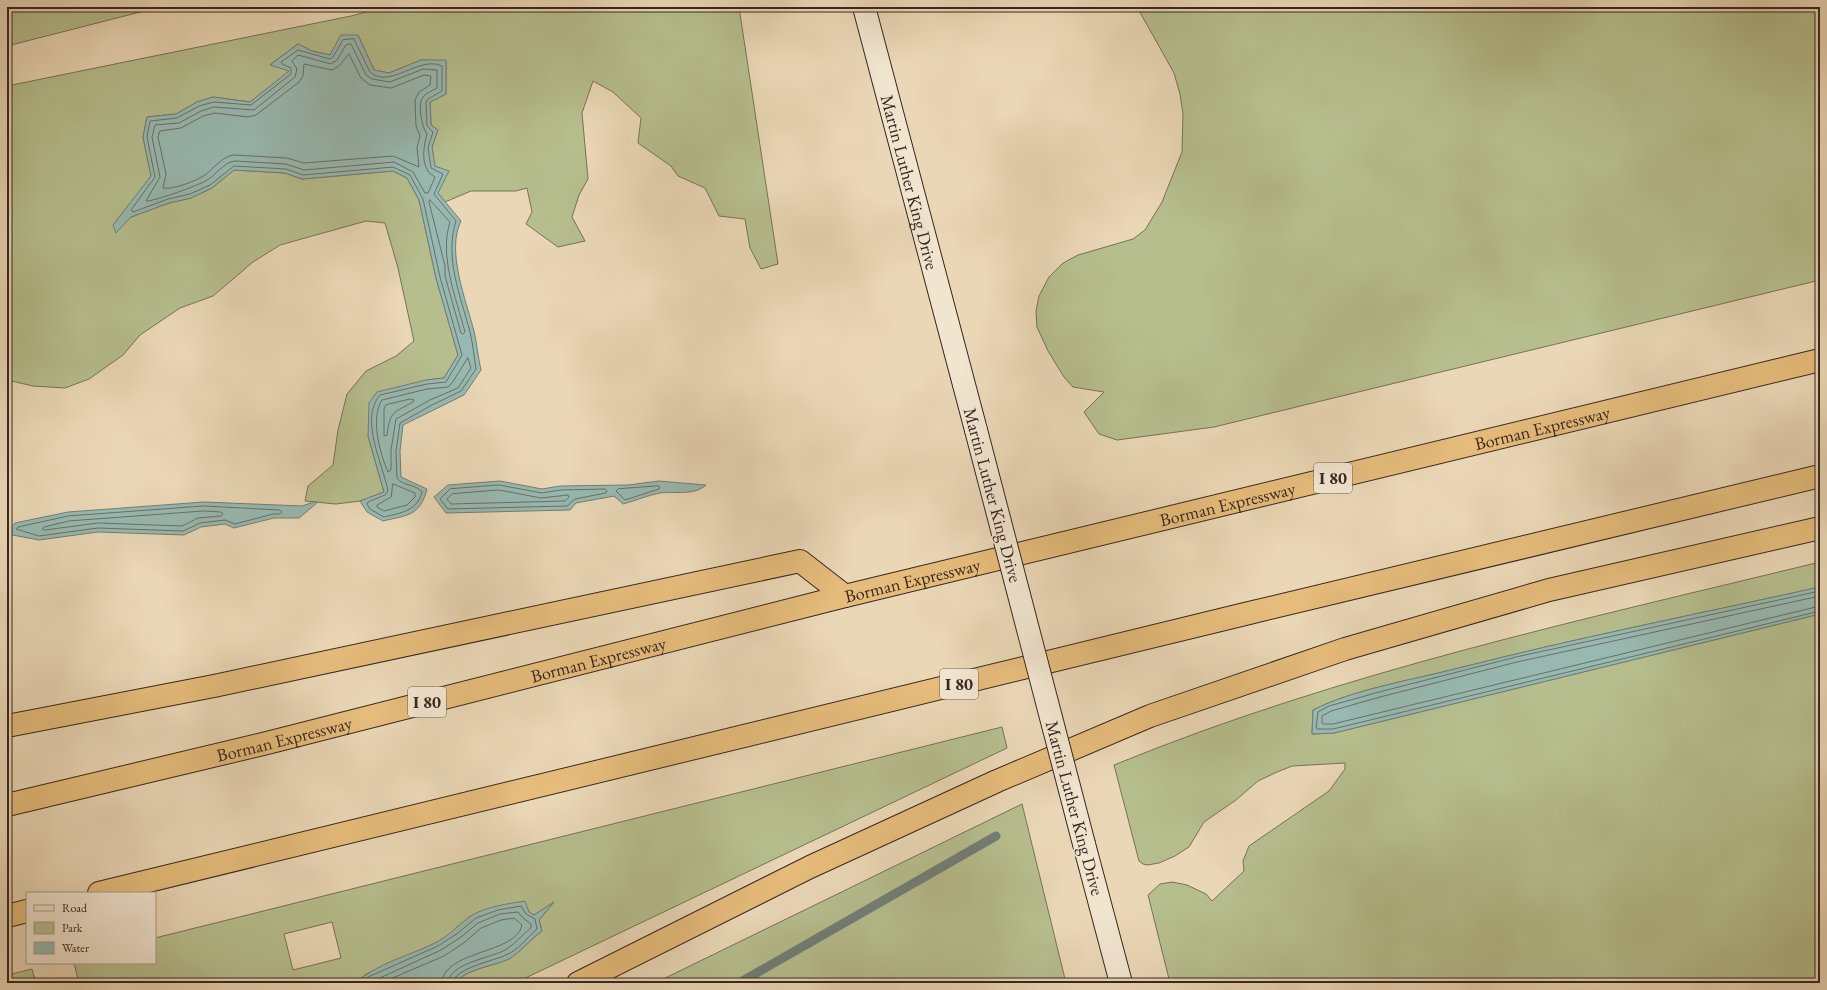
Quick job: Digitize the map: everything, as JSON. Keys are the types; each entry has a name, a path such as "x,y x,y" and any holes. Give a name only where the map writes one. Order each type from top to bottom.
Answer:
{"highway":[{"name":"Borman Expressway","path":"7,805 270,742 845,596 1820,360"},
{"name":"I 80","path":"103,892 1245,614 1820,476"},
{"path":"578,983 818,864 997,781 1150,716 1345,649 1548,590 1820,528"},
{"path":"7,726 214,686 800,561 845,596"},
{"path":"7,916 26,911"}],"main road":[{"name":"Martin Luther King Drive","path":"864,7 1121,983"}],"green space":[{"path":"7,7 160,7 7,46"},
{"path":"385,7 739,7 778,264 761,269 750,248 745,219 719,216 705,188 678,176 671,166 638,143 641,118 613,92 593,81 582,113 588,179 579,195 572,217 585,241 558,247 526,224 532,212 527,188 516,191 471,191 445,202 438,193 432,147 438,130 431,125 430,102 446,94 446,61 421,60 389,73 374,70 358,35 330,55 312,51 298,44 271,64 290,71 250,102 213,97 197,102 176,114 147,117 143,137 151,176 138,194 131,217 169,203 191,198 212,188 234,170 285,173 302,179 393,171 407,178 419,200 436,278 458,355 444,378 426,380 368,436 384,492 360,501 336,504 305,501 308,486 333,465 338,430 347,394 366,371 396,356 414,341 398,268 385,223 366,221 280,245 253,262 213,296 180,308 140,335 123,355 89,379 65,388 33,386 7,380 7,86 351,16"},
{"path":"1137,7 1820,7 1820,280 1214,427 1117,440 1099,434 1084,412 1104,392 1073,387 1064,377 1048,351 1037,327 1036,311 1039,296 1049,277 1063,263 1078,255 1133,239 1145,230 1162,202 1182,152 1183,114 1180,94 1174,73"},
{"path":"1820,562 1820,587 1546,647 1382,686 1345,697 1313,710 1312,734 1334,733 1820,614 1820,983 1170,983 1148,895 1160,884 1172,882 1187,885 1206,894 1212,901 1244,871 1243,861 1249,846 1329,791 1345,769 1345,763 1292,766 1258,781 1236,800 1204,822 1189,847 1175,856 1159,863 1147,865 1139,861 1114,765 1200,732 1287,702 1374,675 1552,627"},
{"path":"1002,727 1007,748 515,983 456,983 466,974 508,959 517,953 542,931 539,920 553,903 534,915 529,912 473,915 456,930 436,943 366,974 356,983 79,983 74,964 156,964 156,938","holes":["332,922 341,958 293,970 284,934"]},
{"path":"1022,804 1066,983 655,983"},
{"path":"32,969 36,983 7,983 7,975"}],"water":[{"path":"341,35 358,35 374,70 389,73 421,60 446,60 446,94 430,102 431,125 438,130 432,147 435,166 449,171 438,193 461,221 457,233 456,261 462,290 474,331 481,370 464,395 403,425 400,451 401,477 427,489 421,505 412,513 383,521 367,512 360,501 384,492 368,436 369,403 377,392 426,380 444,378 458,355 436,278 419,200 407,178 393,171 302,179 285,173 234,170 212,188 191,198 169,203 131,217 116,233 113,225 151,176 143,137 147,117 176,114 197,102 213,97 250,102 289,71 270,65 298,44 312,51 330,55"},
{"path":"500,481 542,489 560,486 628,485 659,481 706,485 696,491 660,493 623,504 614,496 576,503 570,510 446,513 434,497 448,485"},
{"path":"204,502 302,506 318,502 299,518 274,518 234,528 225,524 201,527 184,535 98,532 39,540 7,534 7,531 15,523 68,512"},
{"path":"1820,587 1820,614 1334,733 1312,734 1313,710 1328,703 1363,691 1637,626"},
{"path":"525,901 529,912 534,915 554,902 539,920 542,931 518,953 509,959 466,974 456,983 356,983 364,976 383,965 425,948 440,940 464,921 480,911 505,904"}],"waterway":[{"path":"739,983 996,836"}]}
